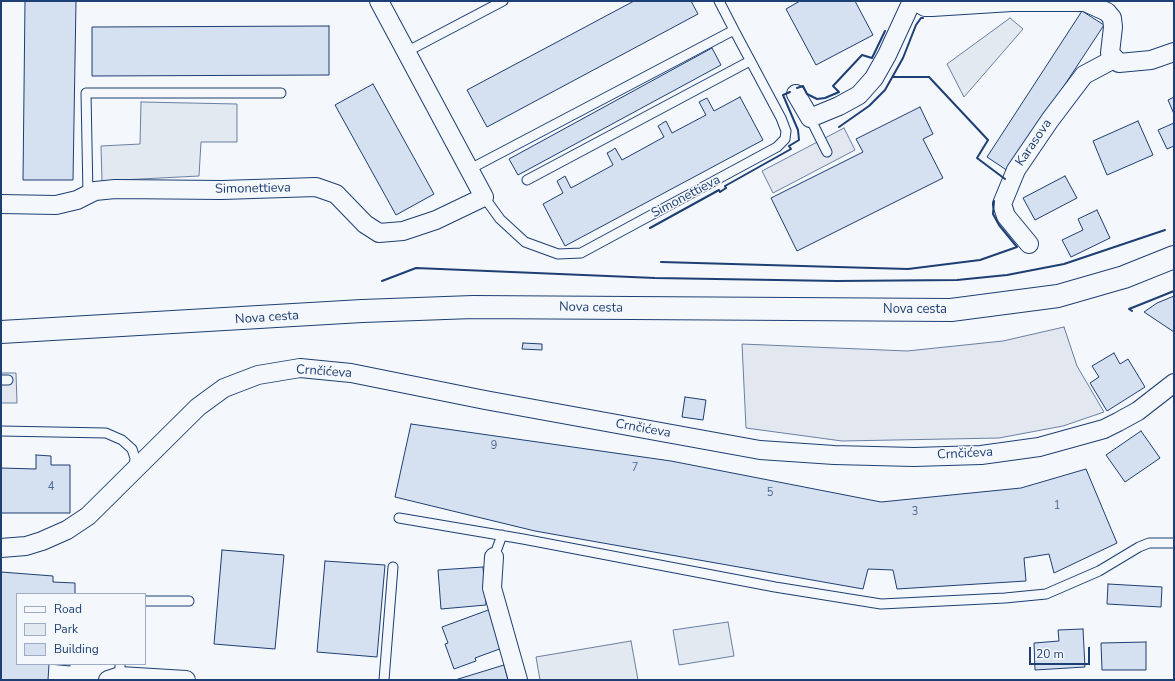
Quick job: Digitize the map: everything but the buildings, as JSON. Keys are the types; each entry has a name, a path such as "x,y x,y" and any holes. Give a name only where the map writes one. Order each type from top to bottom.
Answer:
{"street":[{"name":"Simonettieva","path":"1,204 56,206 77,200 95,191 115,189 222,190 316,188 336,194 365,224 380,233 403,231 429,222 484,197 379,1"},
{"path":"796,94 810,118 839,106 859,95 874,78 914,1 925,6 932,7 1012,2 1085,2 1107,12 1112,18 1113,27 1110,54 1119,63 1134,63 1151,60 1174,52"},
{"name":"Karasova","path":"1029,244 1015,229 1003,210 1002,204 1016,170 1050,120 1084,75 1114,59"},
{"name":"Nova cesta","path":"1,332 362,311 473,307 719,310 951,310 1058,296 1124,277 1174,257"},
{"name":"Crnčićeva","path":"1,548 37,543 67,530 88,516 198,407 224,388 258,375 300,368 351,373 485,400 760,450 834,455 914,456 981,454 1039,447 1104,428 1138,411 1174,383"},
{"path":"494,557 492,588 518,680"},
{"path":"116,673 186,680"}],"lane":[{"path":"406,52 502,1"},
{"name":"Simonettieva","path":"484,197 500,219 525,242 549,252 564,255 581,253 777,147 785,139 786,131 781,118 719,1"},
{"path":"470,169 734,30"},
{"path":"527,180 750,61"},
{"path":"88,195 86,94 281,93"},
{"path":"810,118 827,152"},
{"path":"1,431 106,433 122,440 132,449 135,458 134,470"},
{"path":"399,518 502,535 775,586 881,604 1005,598 1046,594 1099,571 1139,547 1149,543 1174,543"},
{"path":"494,557 502,535"},
{"path":"384,680 393,567"},
{"path":"146,601 190,600"}],"green space":[{"path":"1010,18 1023,29 964,97 947,64"},
{"path":"141,102 237,104 237,142 201,142 199,176 102,181 101,146 140,144"},
{"path":"728,622 734,656 679,665 673,630"},
{"path":"631,641 638,680 540,680 536,657"}],"shaded area":[{"path":"844,128 855,150 773,193 762,171"},
{"path":"1064,327 1077,366 1104,412 1063,426 999,438 842,441 746,428 742,344 907,351 1003,341"},
{"path":"1,373 16,373 17,403 1,403"}],"wall":[{"path":"839,127 869,106 885,90 903,58 916,25 921,18 923,18"},
{"path":"797,88 803,86 807,94 817,99 825,98 839,92 833,86 862,55 872,58 885,31"},
{"path":"893,77 929,77 988,140 977,158 1005,179"},
{"path":"650,228 719,190 720,192 726,188 725,186 791,149 789,146 799,140 798,130 783,95 790,92"},
{"path":"661,262 908,269 980,260 1017,247 999,225 993,214 994,201"},
{"path":"382,281 416,268 655,278 837,281 957,280 1007,275 1064,264 1165,230"},
{"path":"1132,311 1129,309 1174,291"}]}
